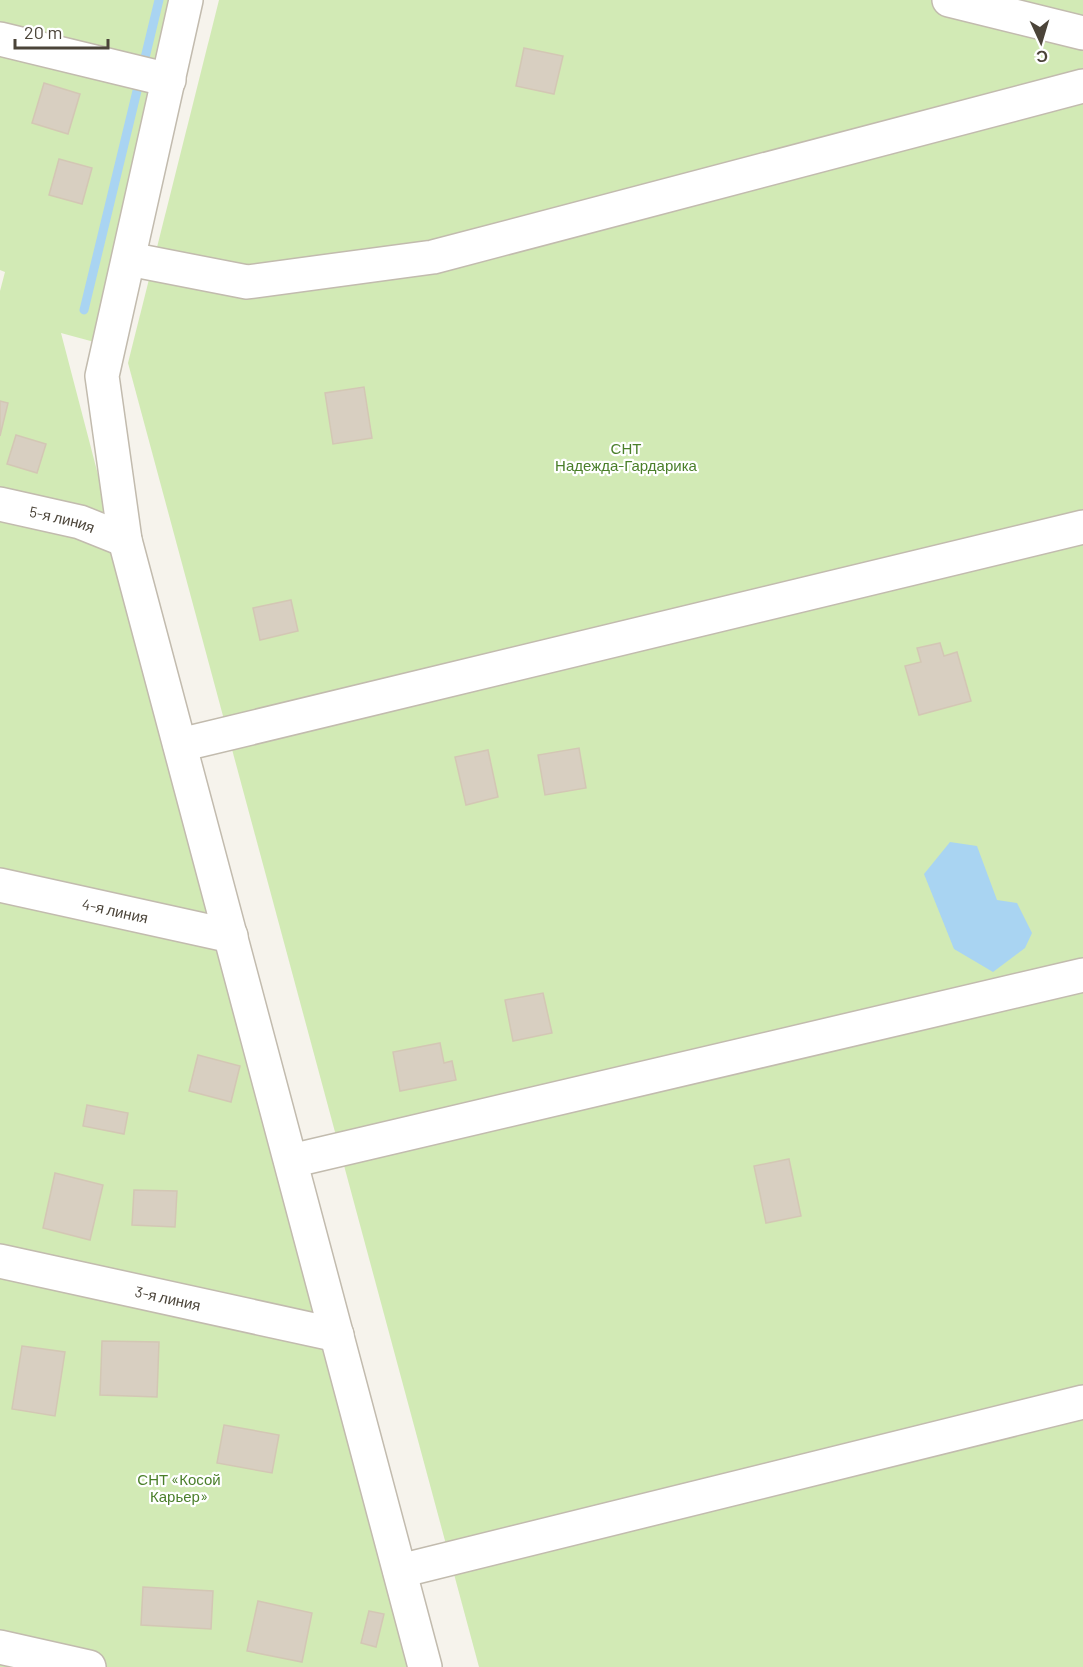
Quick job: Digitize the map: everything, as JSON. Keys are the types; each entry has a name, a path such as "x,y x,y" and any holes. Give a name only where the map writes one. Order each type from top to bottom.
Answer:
{"street":[{"path":"186,0 102,376 125,540 425,1667"},
{"path":"949,0 1083,33"},
{"path":"0,39 169,80"},
{"path":"129,260 247,282 433,257 1083,86"},
{"name":"5-я линия","path":"0,504 80,522 125,540"},
{"path":"180,745 1083,527"},
{"name":"4-я линия","path":"0,885 231,936"},
{"path":"291,1161 1083,975"},
{"name":"3-я линия","path":"0,1261 337,1335"},
{"path":"400,1571 1083,1402"},
{"path":"0,1647 89,1667"}],"green space":[{"name":"СНТ «Косой Карьер»","path":"0,0 191,0 98,343 61,333 329,1359 413,1667 0,1667 0,291 5,272 0,270"},
{"name":"СНТ Надежда-Гардарика","path":"219,0 1083,0 1083,1667 479,1667 128,363"}],"water":[{"path":"950,842 977,846 997,900 1017,903 1032,933 1025,948 993,972 954,949 924,874"}],"building":[{"path":"524,48 563,56 554,94 516,86"},
{"path":"44,83 80,94 68,134 32,123"},
{"path":"59,159 92,168 82,204 49,195"},
{"path":"364,387 372,438 333,444 325,393"},
{"path":"0,401 8,403 0,436"},
{"path":"16,435 46,444 37,473 7,464"},
{"path":"291,600 298,631 260,640 253,608"},
{"path":"940,643 944,656 957,652 971,701 919,715 905,666 921,662 917,648"},
{"path":"579,748 586,788 545,795 538,755"},
{"path":"488,750 498,797 466,805 455,757"},
{"path":"543,993 552,1033 513,1041 505,1000"},
{"path":"440,1043 444,1063 452,1061 456,1080 400,1091 393,1052"},
{"path":"198,1055 240,1066 231,1102 189,1091"},
{"path":"87,1105 128,1113 124,1134 83,1126"},
{"path":"789,1159 801,1216 766,1223 754,1166"},
{"path":"55,1173 103,1185 90,1240 43,1228"},
{"path":"134,1190 177,1191 175,1227 132,1225"},
{"path":"102,1341 159,1342 157,1397 100,1395"},
{"path":"22,1346 65,1352 55,1416 12,1409"},
{"path":"224,1425 279,1435 272,1473 217,1463"},
{"path":"143,1587 213,1591 211,1629 141,1625"},
{"path":"258,1601 312,1613 302,1662 247,1651"},
{"path":"369,1611 384,1614 376,1647 361,1643"}],"waterway":[{"path":"84,310 159,0"}]}
